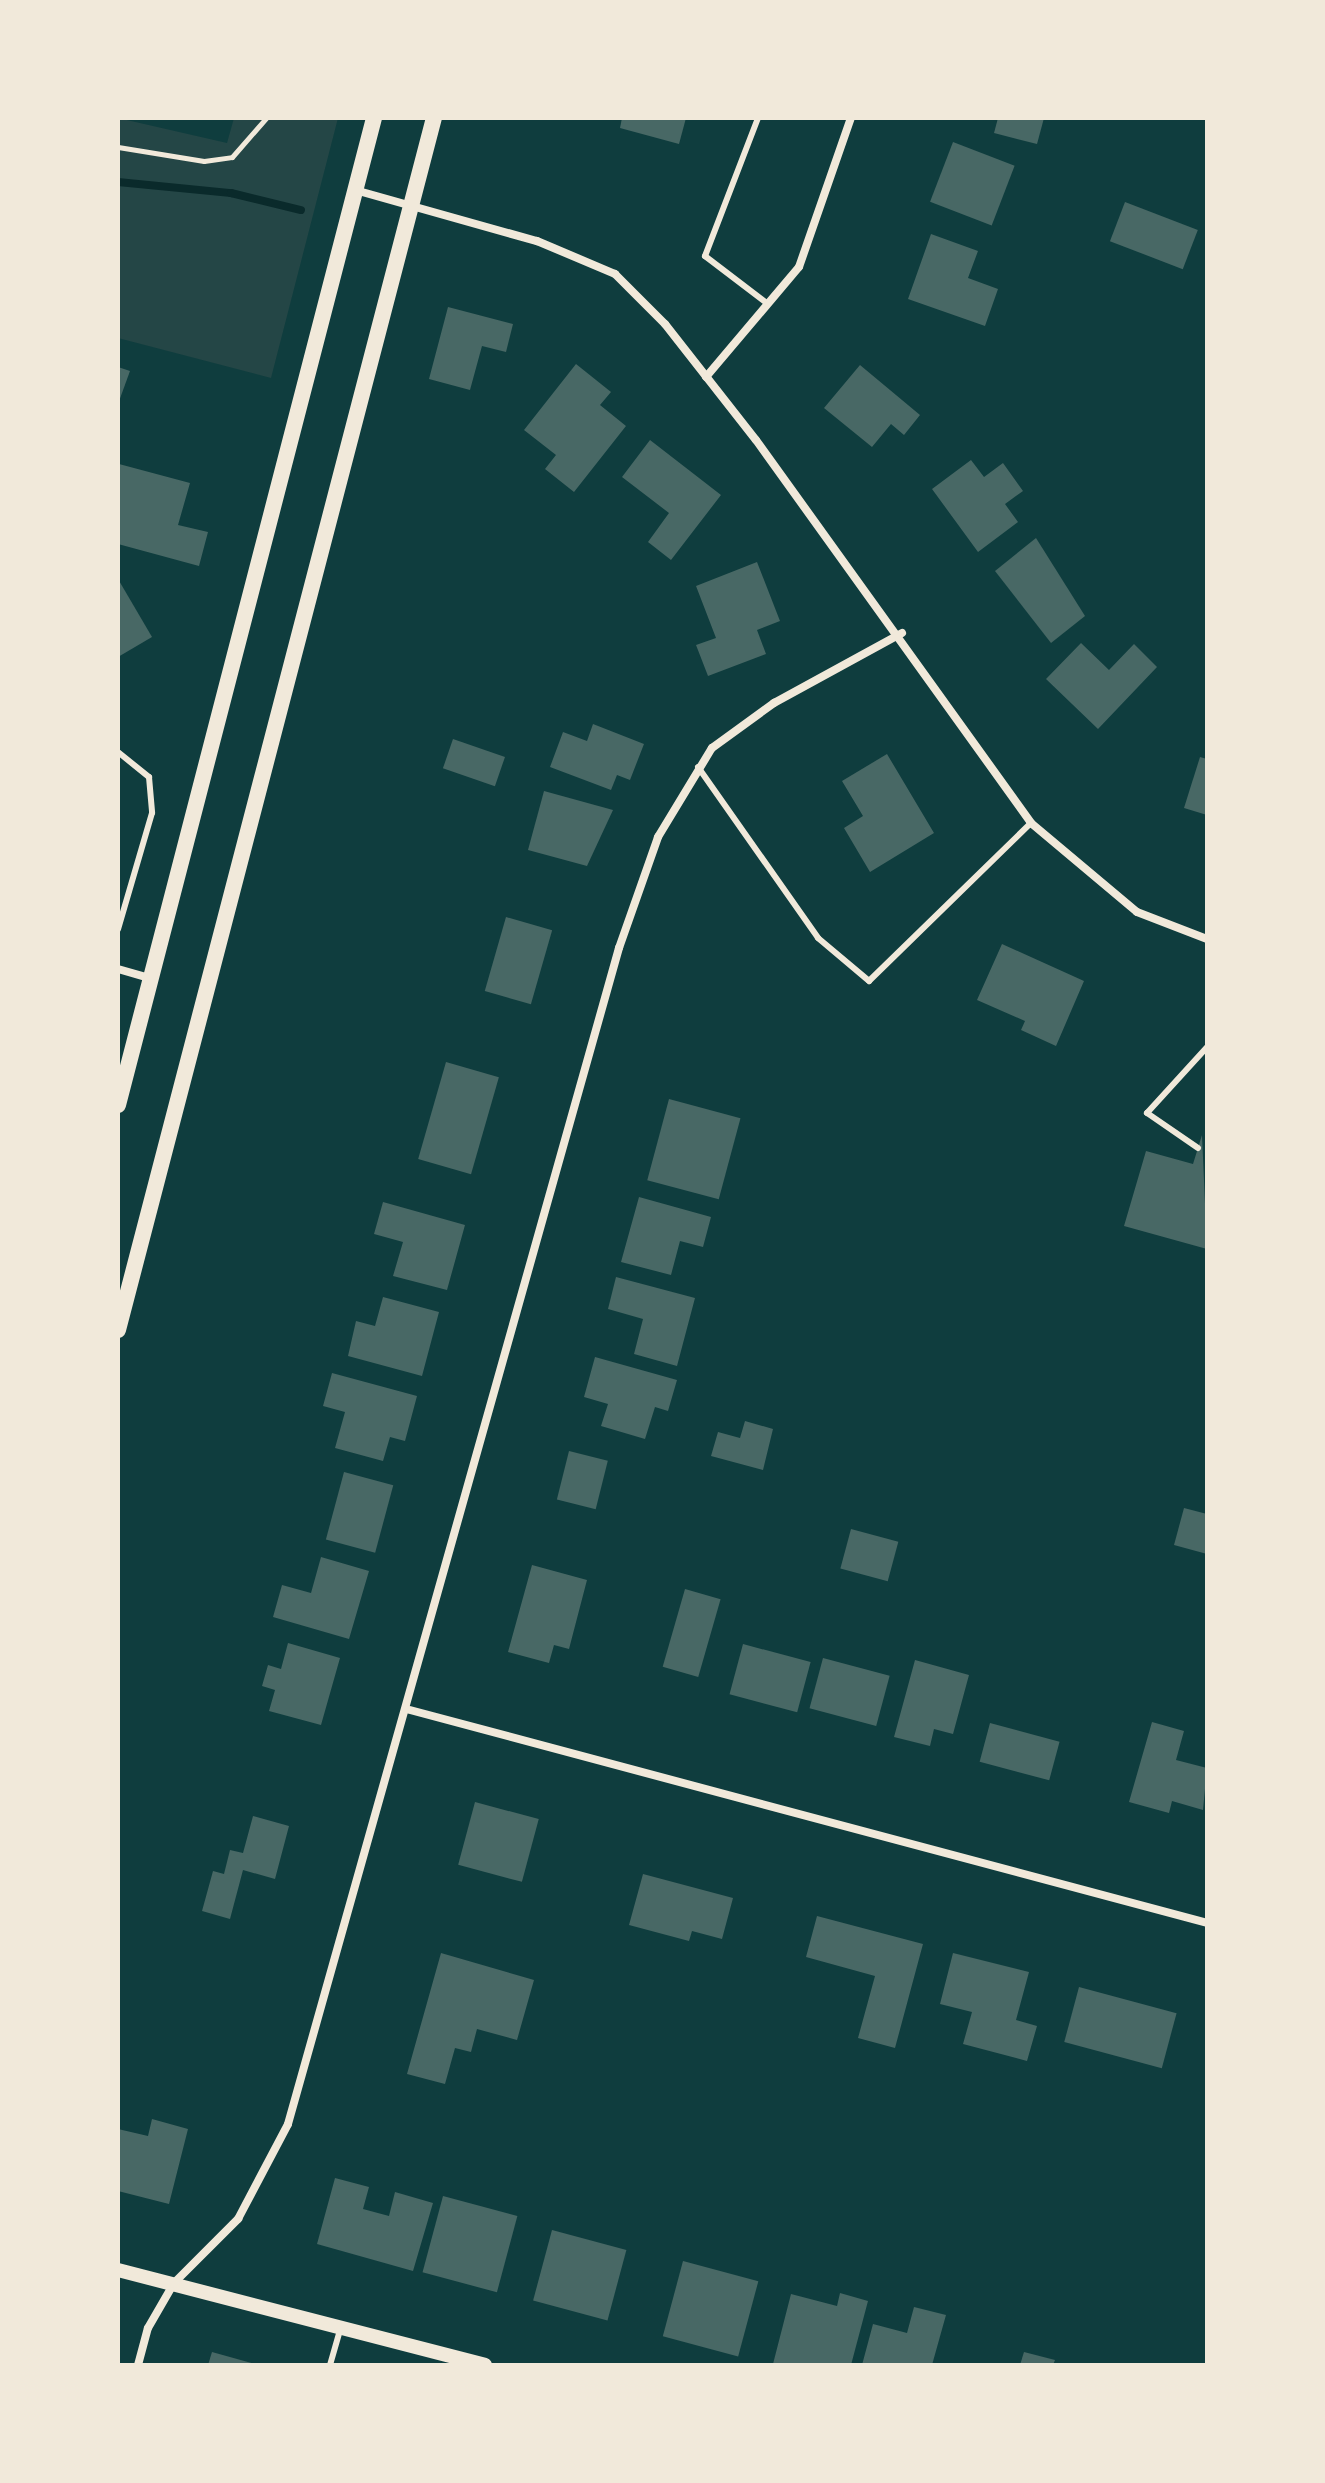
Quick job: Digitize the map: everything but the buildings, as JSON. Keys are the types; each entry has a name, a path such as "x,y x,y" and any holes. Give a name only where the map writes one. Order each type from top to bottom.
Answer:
{"main road":[{"path":"118,1105 374,118"},
{"path":"118,1330 434,118"}],"street":[{"path":"706,377 799,267 851,118"},
{"path":"355,190 537,241 615,274 706,377 902,633 1031,823 1137,912 1207,939"},
{"path":"138,2365 148,2328 174,2283 238,2219 288,2124 410,1710 619,948 658,837 712,748 774,703 902,633"},
{"path":"118,969 151,979"},
{"path":"410,1710 1207,1923"},
{"path":"118,2270 485,2365"}],"lane":[{"path":"758,118 705,256 768,304"},
{"path":"118,752 149,777 152,813 118,929"},
{"path":"698,767 818,938 869,981 1031,823"},
{"path":"1198,1148 1147,1113 1207,1047"},
{"path":"330,2365 340,2327"}],"path":[{"path":"118,147 204,161 232,157 266,118"}],"shaded area":[{"path":"118,118 227,143 234,118 338,118 271,378 118,338"}],"waterway":[{"path":"118,182 231,193 301,210"}]}
